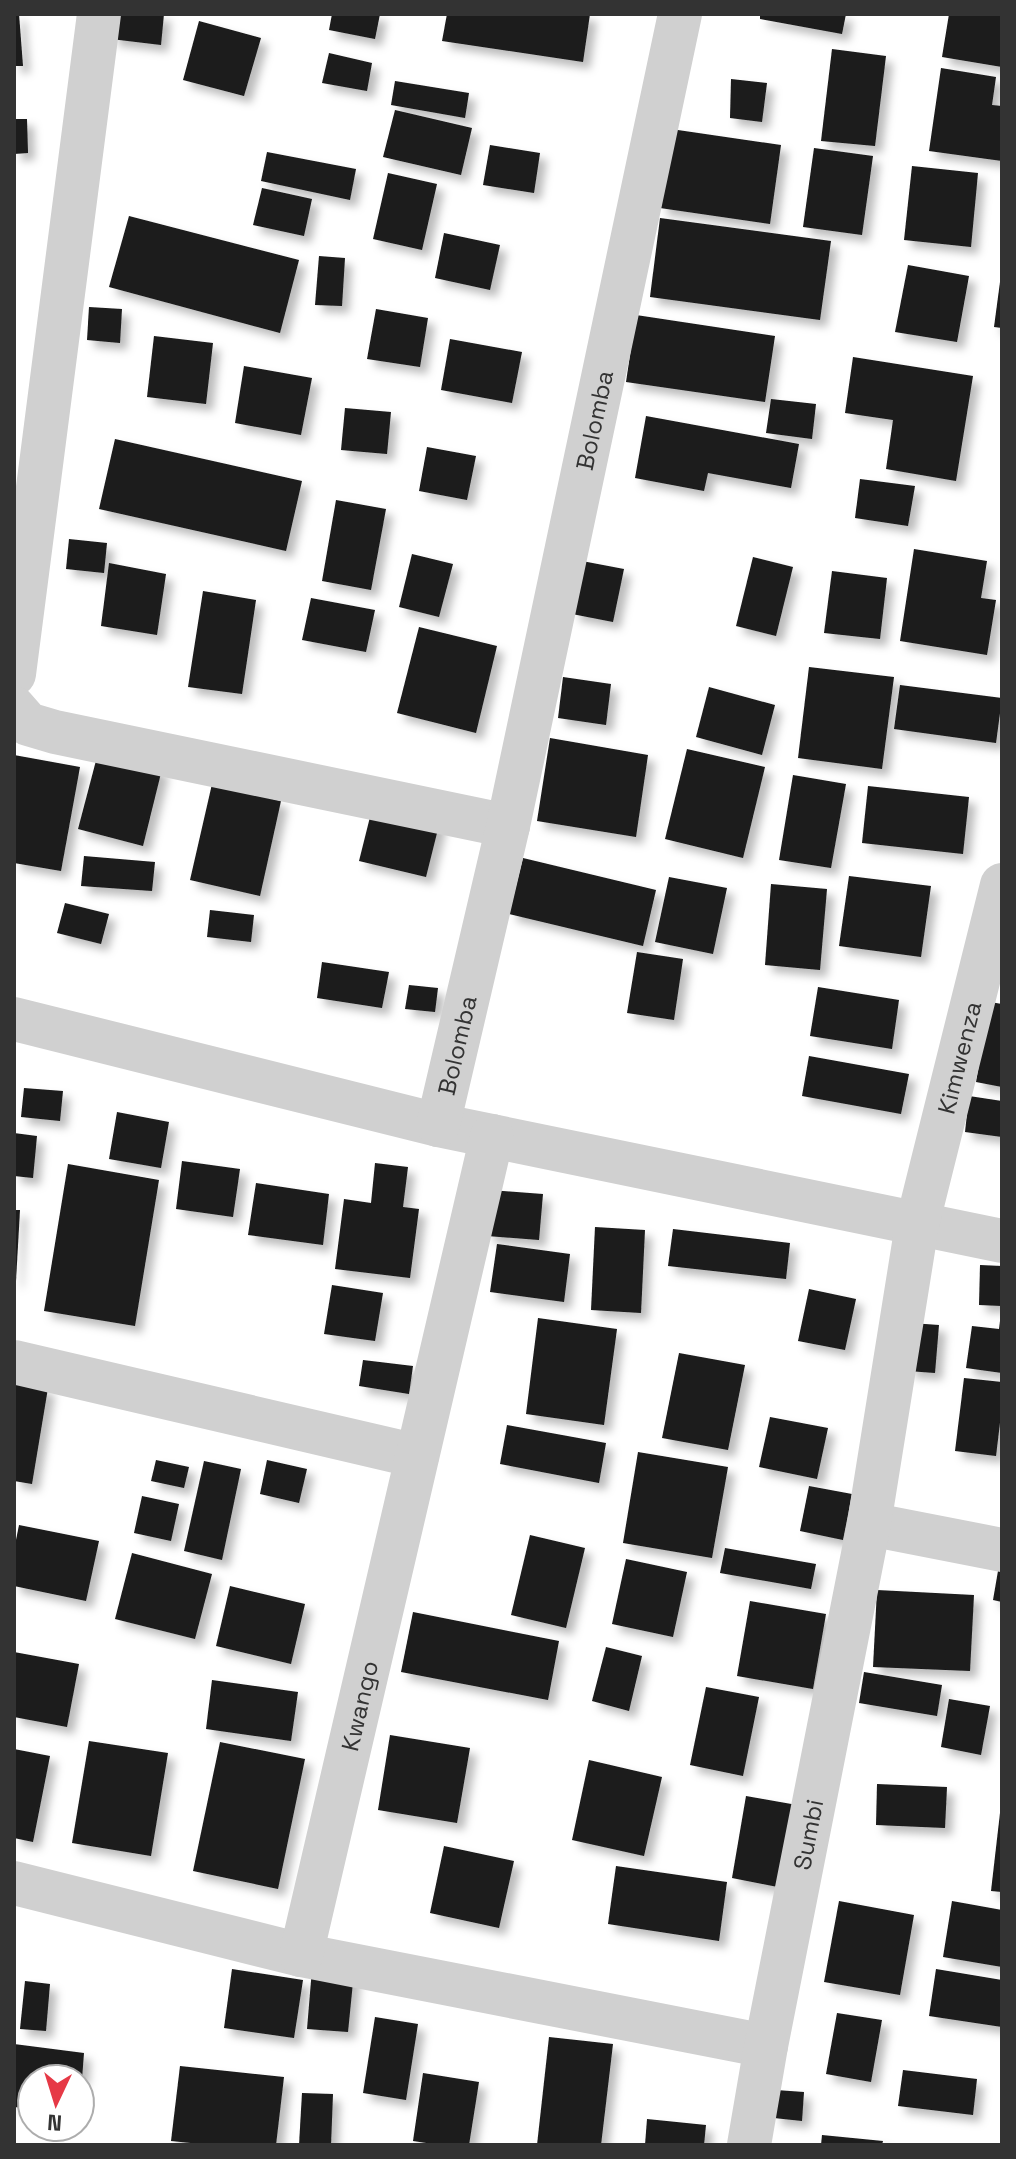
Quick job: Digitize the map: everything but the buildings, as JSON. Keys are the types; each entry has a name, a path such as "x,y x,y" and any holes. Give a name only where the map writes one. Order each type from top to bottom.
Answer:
{"street":[{"path":"16,649 99,14"},
{"name":"Bolomba","path":"438,1125 508,826 680,14"},
{"path":"14,708 28,724 55,732 508,826"},
{"name":"Kimwenza","path":"917,1225 1002,889"},
{"path":"14,1019 438,1125 1002,1241"},
{"name":"Kwango","path":"301,1955 492,1136"},
{"name":"Sumbi","path":"749,2145 869,1524 917,1225"},
{"path":"14,1362 417,1456"},
{"path":"869,1524 1002,1550"},
{"path":"14,1883 301,1955 766,2046"}]}
